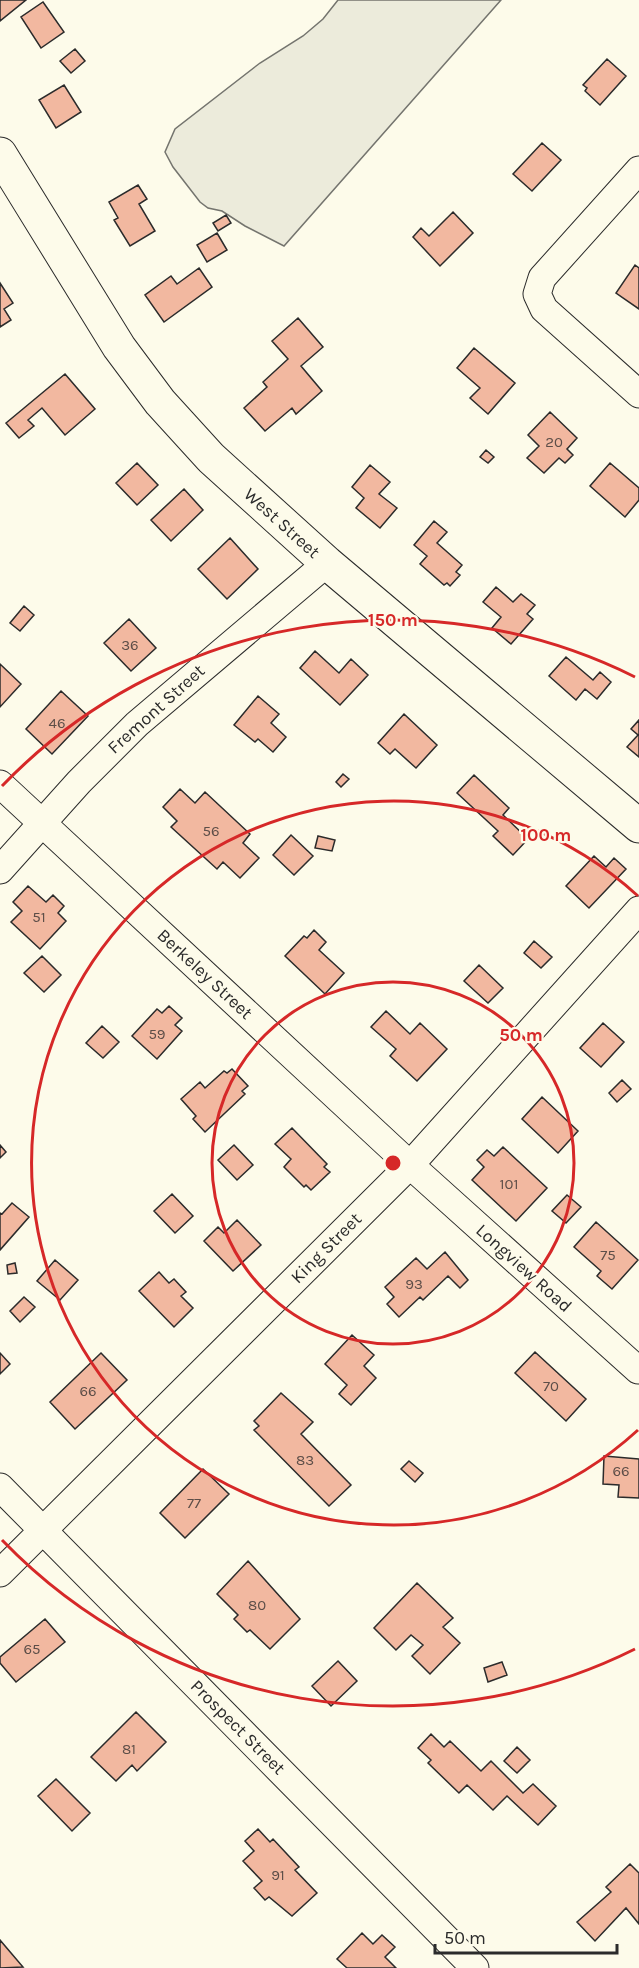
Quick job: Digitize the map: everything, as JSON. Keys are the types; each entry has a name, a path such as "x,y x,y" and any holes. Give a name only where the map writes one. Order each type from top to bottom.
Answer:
{"main road":[{"name":"West Street","path":"0,153 139,375 211,458 327,563 639,826"}],"street":[{"path":"639,170 542,278 537,294 544,309 639,394"},
{"name":"Fremont Street","path":"0,870 137,723 327,563"},
{"name":"Berkeley Street","path":"0,784 410,1165"},
{"name":"King Street","path":"0,1573 410,1165 639,910"},
{"name":"Longview Road","path":"410,1165 638,1370"},
{"name":"Prospect Street","path":"0,1487 475,1968"}],"shaded area":[{"path":"338,0 501,0 284,246 222,211 208,208 200,202 173,167 165,152 175,129 260,63 303,36 323,19"}],"building":[{"path":"0,0 26,0 0,21"},
{"path":"43,2 64,32 41,48 21,17"},
{"path":"75,49 85,61 71,73 60,61"},
{"path":"607,59 626,76 600,105 585,91 587,88 583,85"},
{"path":"64,85 81,112 56,128 39,100"},
{"path":"542,143 561,160 532,191 513,174"},
{"path":"138,185 147,199 139,204 155,231 130,246 114,220 118,218 109,202"},
{"path":"453,212 473,233 440,266 413,237 421,228 429,236"},
{"path":"226,215 231,223 218,231 213,223"},
{"path":"217,233 227,250 207,262 197,245"},
{"path":"635,265 639,268 639,309 616,293"},
{"path":"199,268 212,287 164,322 145,295 171,276 177,284"},
{"path":"0,283 13,303 4,309 11,320 0,327"},
{"path":"298,318 323,347 301,366 322,391 296,414 292,408 265,431 244,408 267,387 263,382 288,359 272,341"},
{"path":"474,348 515,383 488,414 470,398 480,388 457,368"},
{"path":"65,374 95,409 65,435 42,408 28,420 34,426 19,438 6,423"},
{"path":"550,412 577,438 567,449 573,455 565,463 559,458 544,473 527,458 539,446 528,435"},
{"path":"486,450 494,457 488,463 480,457"},
{"path":"137,463 158,485 137,505 116,483"},
{"path":"610,463 639,488 639,500 625,517 590,486"},
{"path":"370,465 390,482 379,494 397,508 380,528 356,508 364,498 352,487"},
{"path":"184,489 203,510 171,541 151,520"},
{"path":"434,521 447,532 437,543 462,565 456,572 460,575 450,586 447,583 444,585 420,564 427,556 414,545"},
{"path":"230,538 258,569 227,599 198,569"},
{"path":"496,587 513,602 521,594 535,605 527,614 533,619 511,644 492,628 501,617 483,602"},
{"path":"24,606 34,615 20,631 10,623"},
{"path":"129,619 156,648 131,671 104,643"},
{"path":"315,651 339,673 351,659 368,675 340,705 300,668"},
{"path":"566,657 593,680 600,672 611,682 597,699 585,689 576,700 549,676"},
{"path":"0,664 21,684 0,707"},
{"path":"61,691 88,716 52,754 26,729"},
{"path":"258,696 279,714 271,723 286,737 273,752 258,739 255,742 234,725"},
{"path":"404,714 437,745 416,768 395,749 390,754 378,743"},
{"path":"639,720 639,757 627,747 638,735 631,729"},
{"path":"343,774 349,779 341,787 336,782"},
{"path":"474,775 509,808 503,815 528,839 513,855 493,836 498,831 457,793"},
{"path":"180,789 195,803 205,792 250,834 243,843 259,858 240,878 223,862 217,869 171,827 177,821 163,807"},
{"path":"291,835 313,856 294,875 273,855"},
{"path":"318,836 335,840 332,851 315,848"},
{"path":"594,856 606,867 614,858 626,869 589,908 566,886"},
{"path":"28,886 46,902 53,895 64,906 58,913 66,921 40,949 11,922 22,911 13,902"},
{"path":"314,930 326,942 319,950 344,973 325,994 285,956 304,936 307,938"},
{"path":"534,941 552,957 541,968 524,953"},
{"path":"42,956 61,975 44,992 24,973"},
{"path":"479,965 503,988 488,1003 464,981"},
{"path":"169,1006 182,1018 175,1025 182,1031 157,1059 132,1036 157,1009 162,1013"},
{"path":"386,1011 410,1034 420,1023 447,1049 417,1081 390,1056 396,1049 371,1027"},
{"path":"603,1023 624,1042 601,1067 580,1048"},
{"path":"102,1026 119,1042 103,1058 86,1043"},
{"path":"232,1069 248,1086 242,1091 245,1094 205,1132 193,1119 196,1116 181,1099 200,1082 205,1088 224,1071 227,1073"},
{"path":"622,1080 631,1089 617,1102 609,1093"},
{"path":"542,1097 578,1131 558,1153 522,1119"},
{"path":"292,1128 327,1164 324,1167 330,1172 311,1190 306,1185 304,1187 284,1167 291,1159 275,1144"},
{"path":"0,1145 6,1152 0,1158"},
{"path":"234,1145 253,1165 237,1180 218,1160"},
{"path":"503,1147 547,1188 516,1221 472,1180 484,1167 477,1160 487,1150 494,1156"},
{"path":"172,1194 193,1216 175,1233 154,1211"},
{"path":"567,1195 581,1207 566,1223 552,1211"},
{"path":"12,1203 29,1217 0,1250 0,1213 2,1214"},
{"path":"237,1220 261,1245 233,1271 204,1241 218,1227 224,1233"},
{"path":"596,1222 638,1260 612,1289 597,1276 601,1271 574,1247"},
{"path":"445,1252 468,1280 460,1288 448,1276 423,1300 420,1297 399,1317 387,1304 394,1297 385,1287 416,1258 427,1269"},
{"path":"55,1260 78,1280 60,1300 37,1281"},
{"path":"15,1263 17,1273 8,1274 7,1265"},
{"path":"159,1272 169,1283 174,1279 186,1292 181,1296 193,1308 174,1327 139,1291"},
{"path":"24,1297 35,1307 20,1322 10,1311"},
{"path":"352,1335 374,1355 364,1366 376,1378 351,1405 339,1394 347,1385 325,1364"},
{"path":"535,1352 586,1399 566,1421 515,1373"},
{"path":"0,1353 10,1364 0,1374"},
{"path":"101,1353 127,1380 75,1429 50,1402"},
{"path":"281,1393 313,1422 301,1434 351,1485 329,1506 254,1430 259,1426 254,1421"},
{"path":"604,1456 639,1459 639,1498 618,1497 619,1485 603,1484"},
{"path":"409,1461 423,1473 415,1482 401,1469"},
{"path":"203,1469 229,1494 185,1538 160,1513"},
{"path":"248,1561 300,1619 270,1649 234,1619 238,1615 217,1594"},
{"path":"417,1583 453,1618 443,1627 460,1643 430,1674 412,1656 423,1645 411,1635 396,1650 374,1628"},
{"path":"45,1619 65,1642 16,1682 0,1663 0,1657"},
{"path":"338,1661 357,1681 331,1706 312,1686"},
{"path":"502,1662 507,1675 488,1682 484,1668"},
{"path":"136,1712 166,1742 137,1771 132,1765 116,1781 91,1757"},
{"path":"431,1734 444,1747 450,1741 481,1771 491,1761 523,1793 533,1784 556,1806 538,1825 507,1796 493,1810 467,1785 459,1793 428,1763 431,1760 418,1748"},
{"path":"517,1747 530,1760 517,1773 504,1761"},
{"path":"56,1779 90,1813 72,1831 38,1796"},
{"path":"258,1829 270,1842 273,1839 299,1867 295,1870 317,1893 292,1916 269,1897 265,1900 254,1888 262,1881 243,1861 254,1851 245,1841"},
{"path":"630,1864 639,1873 639,1924 626,1908 595,1941 577,1922 611,1892 606,1887"},
{"path":"362,1933 373,1944 382,1935 395,1947 385,1957 396,1968 347,1968 337,1959"},
{"path":"0,1940 23,1967 0,1968"}]}
